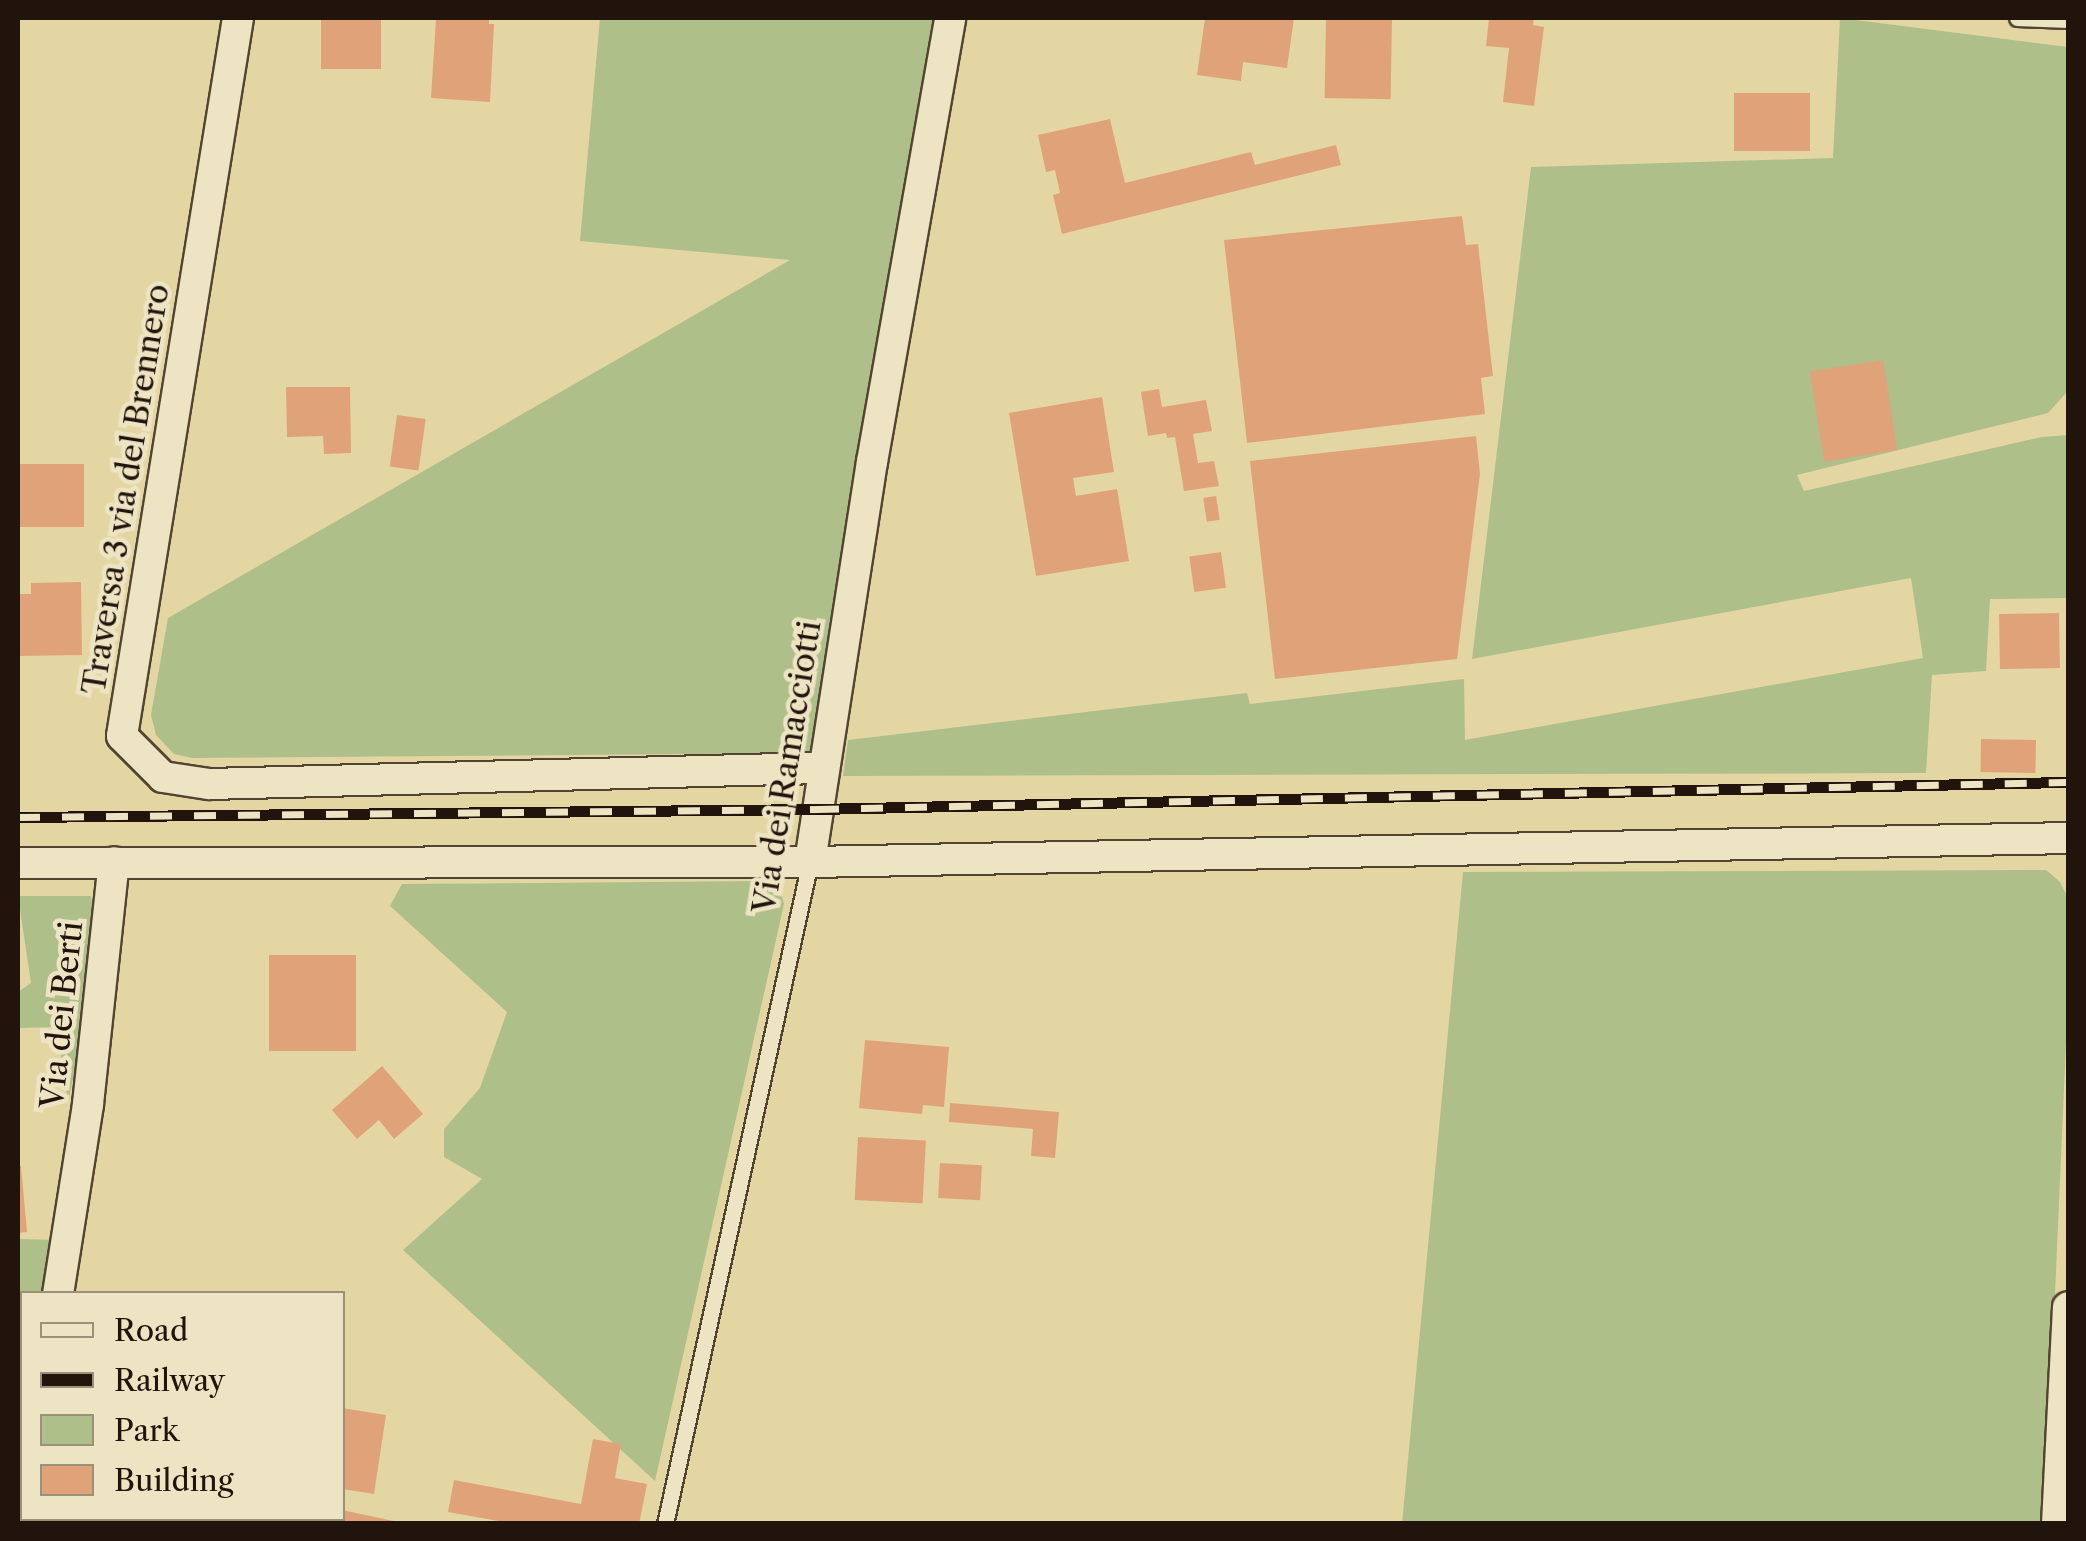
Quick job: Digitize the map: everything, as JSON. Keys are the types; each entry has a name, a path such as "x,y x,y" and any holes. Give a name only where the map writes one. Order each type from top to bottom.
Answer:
{"street":[{"name":"Traversa 3 via del Brennero","path":"238,18 122,736 163,777 209,784 822,768"},
{"name":"Via dei Ramacciotti","path":"810,862 822,768 950,18"},
{"path":"18,863 810,862 2068,838"},
{"name":"Via dei Berti","path":"58,1291 88,1104 114,862"},
{"path":"2057,1524 2068,1307"}],"lane":[{"path":"2016,18 2068,20"},
{"name":"Via dei Ramacciotti","path":"665,1524 810,862"}],"green space":[{"path":"600,18 935,18 817,753 192,758 174,754 156,735 151,715 168,618 790,260 580,241"},
{"path":"1840,18 2068,47 2068,391 2048,413 1797,475 1804,491 2042,437 2068,435 2068,598 1990,599 1986,671 1932,675 1926,773 843,776 848,740 1247,693 1250,704 1464,679 1465,740 1923,658 1911,578 1472,659 1531,167 1833,158"},
{"path":"2046,870 2060,882 2068,898 2068,997 2045,1523 1402,1524 1463,872"},
{"path":"778,881 784,904 655,1481 403,1250 482,1179 444,1157 444,1129 480,1088 507,1012 390,906 402,884"},
{"path":"18,896 91,896 94,927 88,1005 68,1103 57,1027 18,1028 18,992 31,983"},
{"path":"18,1239 57,1240 48,1291 20,1291 18,1341"}],"building":[{"path":"321,18 381,18 381,69 321,69"},
{"path":"489,18 489,24 494,24 490,102 431,98 436,19"},
{"path":"1205,18 1294,18 1287,68 1243,62 1241,81 1197,75"},
{"path":"1326,18 1392,19 1391,99 1325,98"},
{"path":"1489,18 1534,18 1533,25 1544,27 1534,106 1503,102 1509,48 1486,46"},
{"path":"1734,93 1810,93 1810,151 1734,151"},
{"path":"1110,119 1125,183 1251,152 1255,165 1336,145 1341,165 1062,234 1053,195 1060,193 1055,170 1046,172 1038,135"},
{"path":"1462,216 1466,245 1478,244 1493,376 1481,378 1485,414 1247,443 1224,240"},
{"path":"1883,360 1897,450 1824,461 1810,372"},
{"path":"286,387 350,387 351,453 324,454 323,436 287,437"},
{"path":"1159,389 1162,407 1206,400 1212,431 1193,434 1198,463 1214,461 1219,486 1184,491 1175,437 1167,438 1166,433 1148,436 1141,392"},
{"path":"1102,397 1114,472 1073,478 1076,496 1117,489 1129,561 1036,576 1009,413"},
{"path":"397,415 426,419 418,471 390,466"},
{"path":"1476,436 1480,474 1457,659 1275,679 1250,461"},
{"path":"20,464 84,464 84,527 20,527"},
{"path":"1216,496 1220,520 1207,522 1203,498"},
{"path":"1221,552 1226,588 1194,592 1189,556"},
{"path":"81,582 82,655 18,656 18,594 31,594 31,583"},
{"path":"2059,613 2060,668 2000,669 1999,614"},
{"path":"1981,739 2036,740 2035,773 1980,772"},
{"path":"269,955 356,955 356,1051 269,1051"},
{"path":"865,1040 949,1047 944,1107 923,1105 922,1114 859,1108"},
{"path":"382,1066 423,1114 394,1139 379,1120 357,1139 332,1110"},
{"path":"950,1103 1059,1112 1055,1158 1031,1156 1033,1129 949,1122"},
{"path":"858,1137 926,1141 923,1203 855,1200"},
{"path":"940,1163 982,1165 980,1200 938,1198"},
{"path":"18,1166 27,1232 18,1233"},
{"path":"345,1408 386,1415 374,1494 345,1489"},
{"path":"593,1439 621,1444 615,1478 647,1484 639,1524 515,1524 448,1512 454,1480 581,1504"},
{"path":"345,1511 408,1524 36,1524 345,1521"}],"railway":[{"path":"18,817 817,809 2068,782"}]}
